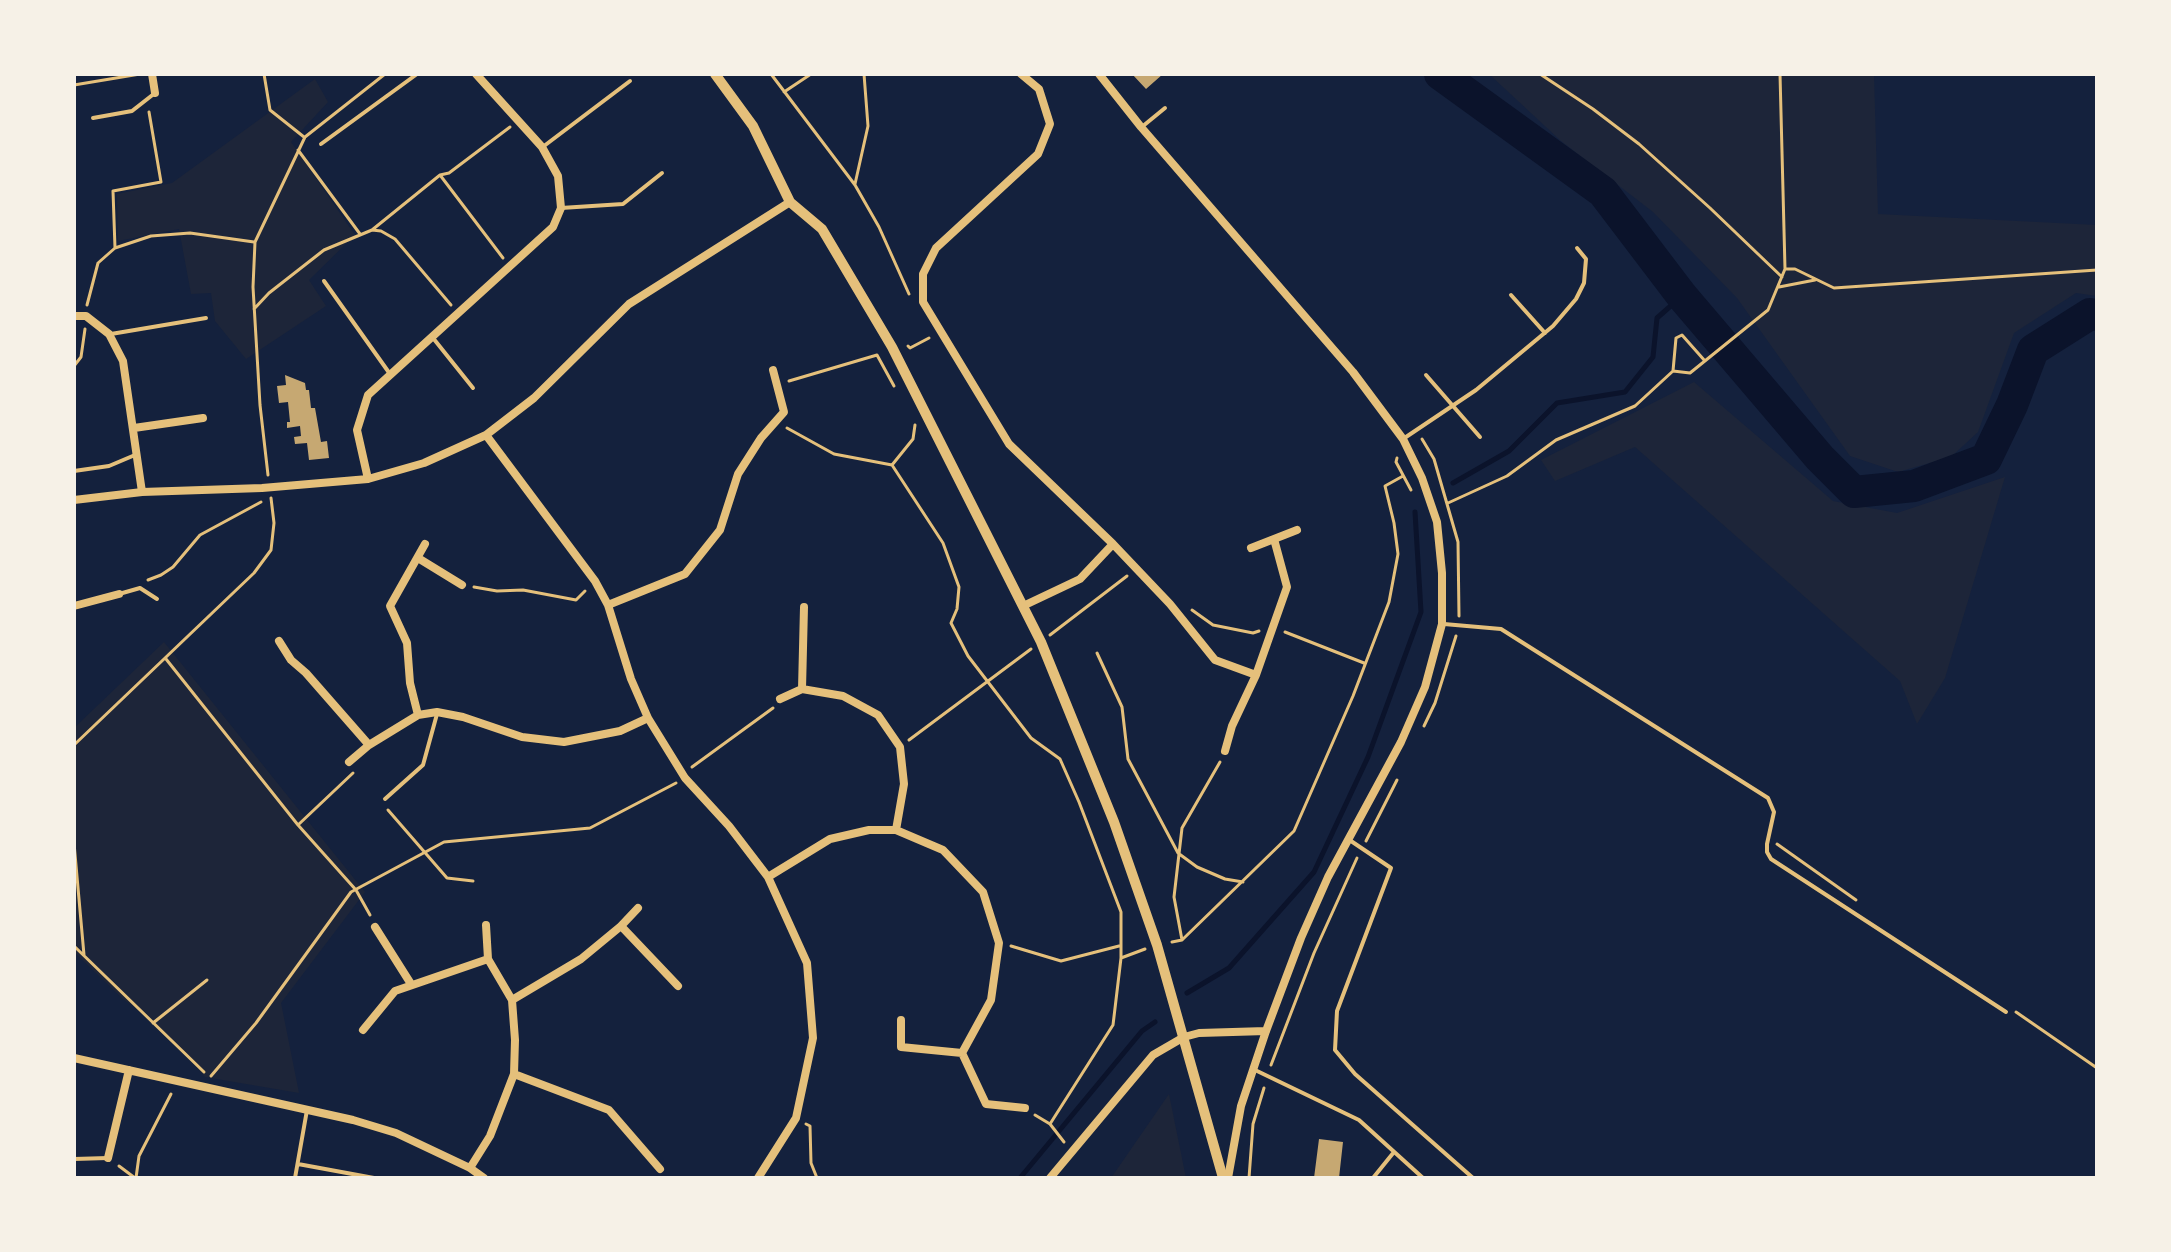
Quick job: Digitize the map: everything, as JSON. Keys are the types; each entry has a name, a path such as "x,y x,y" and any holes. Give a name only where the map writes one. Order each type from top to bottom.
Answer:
{"street":[{"path":"152,74 155,93"},
{"path":"368,479 357,430 368,395 553,227 561,208 558,176 542,147 476,74"},
{"path":"715,74 753,126 790,202 822,229 892,347 1041,642 1114,822 1157,945 1225,1178"},
{"path":"1021,74 1039,89 1050,124 1038,154 936,248 923,274 923,302 1009,444 1113,544 1170,604 1215,660 1256,675"},
{"path":"1099,74 1141,127 1353,372 1403,439 1422,478 1437,522 1442,573 1442,624 1425,687 1401,742 1348,839 1301,938 1241,1106 1225,1178"},
{"path":"74,500 142,492 270,492 368,479 424,463 486,435 534,398 629,304 790,202"},
{"path":"74,316 86,316 109,334 123,361 142,492"},
{"path":"608,605 685,574 720,530 738,474 761,438 784,412 773,370"},
{"path":"134,428 203,418"},
{"path":"486,435 595,581 608,605 631,679 648,718 685,778 729,826 768,877 807,963 813,1038 796,1118 758,1178"},
{"path":"1251,548 1297,530"},
{"path":"1225,751 1287,587 1274,539"},
{"path":"418,715 410,683 407,643 390,606 425,544"},
{"path":"1023,606 1080,579 1113,544"},
{"path":"418,558 462,585"},
{"path":"74,606 119,594"},
{"path":"802,689 804,607"},
{"path":"279,641 291,660 369,745"},
{"path":"780,699 802,689 843,696 878,715 900,747 904,784 896,830"},
{"path":"349,762 369,745 418,715 437,712 463,717 522,737 564,742 620,731 648,718"},
{"path":"768,877 830,839 869,830 896,830 943,850 983,892 999,943 991,1000 962,1053"},
{"path":"512,1000 581,959 638,908"},
{"path":"470,1168 490,1136 514,1074 512,1000 488,959 486,925"},
{"path":"621,926 678,986"},
{"path":"375,927 411,984"},
{"path":"363,1030 395,991 488,959"},
{"path":"901,1020 901,1047 962,1053"},
{"path":"1050,1178 1153,1055 1184,1037 1199,1033 1266,1031"},
{"path":"962,1053 986,1104 1025,1108"},
{"path":"74,1058 353,1120 396,1133 470,1168 484,1178"},
{"path":"108,1158 129,1070"},
{"path":"514,1074 609,1110 660,1169"}],"lane":[{"path":"321,144 417,74"},
{"path":"542,147 630,81"},
{"path":"93,118 132,111 155,93"},
{"path":"1141,127 1165,108"},
{"path":"561,208 623,204 662,173"},
{"path":"1403,439 1476,390 1545,333 1576,299 1584,283 1586,259 1577,248"},
{"path":"324,281 390,374"},
{"path":"1511,295 1545,333"},
{"path":"109,334 206,318"},
{"path":"431,336 473,388"},
{"path":"1426,375 1480,437"},
{"path":"74,471 109,466 137,454"},
{"path":"119,594 140,588 157,599"},
{"path":"1442,624 1501,629 1768,798 1774,812 1767,844 1771,859 2006,1012"},
{"path":"385,799 423,765 437,712"},
{"path":"1348,839 1391,868 1337,1011 1335,1050 1355,1074 1473,1178"},
{"path":"1253,1069 1359,1120 1423,1178"},
{"path":"295,1178 307,1110"},
{"path":"1373,1178 1394,1152"},
{"path":"74,1159 108,1158"},
{"path":"298,1164 374,1178"}],"path":[{"path":"74,85 140,74"},
{"path":"264,74 270,110 305,137"},
{"path":"74,745 239,589 271,550 274,523 260,405 254,309 255,242 305,137 385,74"},
{"path":"771,74 855,185 879,227 896,271 911,298"},
{"path":"784,92 811,74"},
{"path":"855,185 868,126 864,74"},
{"path":"1540,74 1639,144 1783,278"},
{"path":"1673,371 1690,373 1759,318 1768,310 1783,278 1780,74"},
{"path":"115,248 113,191 161,182 147,100"},
{"path":"254,309 269,293 324,250 372,230 440,175 449,173 519,121"},
{"path":"298,150 360,234"},
{"path":"440,175 510,267"},
{"path":"372,230 395,239 457,313"},
{"path":"74,366 81,357 98,263 115,248 151,236 190,233 255,242"},
{"path":"1785,269 1795,269 1834,288 2097,270"},
{"path":"1779,287 1815,280"},
{"path":"1417,430 1434,459 1448,503 1507,476 1556,440 1635,406 1673,371 1676,338 1682,335 1705,361"},
{"path":"777,384 877,355 903,342 910,348 932,337"},
{"path":"877,355 900,396"},
{"path":"776,423 834,454 892,465 943,543 959,587 957,609 951,623 968,656 1031,738 1060,759 1121,912 1121,958"},
{"path":"892,465 913,439 915,423"},
{"path":"1182,940 1294,831 1353,696 1389,602 1398,554 1385,486 1403,476"},
{"path":"119,594 173,567 200,535 270,492"},
{"path":"900,747 1136,569"},
{"path":"462,585 497,591 523,590 576,600 595,581"},
{"path":"1097,653 1122,707 1128,759 1178,853 1197,867 1225,879 1243,882"},
{"path":"166,659 298,825 356,890 375,927"},
{"path":"74,946 209,1078 256,1023 351,892 444,842 590,828 685,778 693,766 774,707 780,699"},
{"path":"298,825 353,774 349,762"},
{"path":"385,799 388,812 427,852 447,878 473,881"},
{"path":"74,843 84,956"},
{"path":"999,943 1061,961 1120,946"},
{"path":"153,1023 207,980"},
{"path":"108,1158 135,1178 139,1156 173,1092 189,1085"},
{"path":"1025,1108 1050,1124 1072,1151"},
{"path":"796,1118 810,1126 811,1163 817,1178"}],"shaded area":[{"path":"1489,74 1874,74 1878,214 2097,225 2097,296 2076,293 2014,333 1978,432 1951,457 1898,472 1850,456 1737,298 1653,212 1561,141"},
{"path":"315,79 328,102 291,142 355,235 309,280 326,306 246,359 215,321 211,293 191,294 179,229 118,241 117,194 172,183"},
{"path":"1694,382 1833,501 1897,513 2005,477 1945,678 1917,724 1900,681 1635,447 1555,481 1541,460"},
{"path":"164,642 365,892 281,1003 299,1093 205,1077 156,1023 123,999 74,952 74,728"},
{"path":"1169,1094 1186,1178 1111,1178"}],"building":[{"path":"1132,74 1163,74 1146,89"},
{"path":"285,375 305,383 306,390 309,390 321,442 327,441 329,458 309,460 307,443 295,444 294,437 301,436 300,426 287,428 287,422 290,422 288,402 279,403 277,386 286,385"},
{"path":"1319,1139 1343,1142 1339,1178 1314,1178"}],"waterway":[{"path":"1440,74 1603,192 1682,296 1820,458 1854,492 1914,486 1986,459 2012,405 2033,350 2090,314 2097,315"},
{"path":"1453,483 1509,451 1557,403 1625,392 1653,357 1657,318 1682,296"},
{"path":"1187,993 1229,968 1314,872 1368,757 1421,612 1415,512"},
{"path":"1020,1178 1142,1031 1155,1022"}]}
